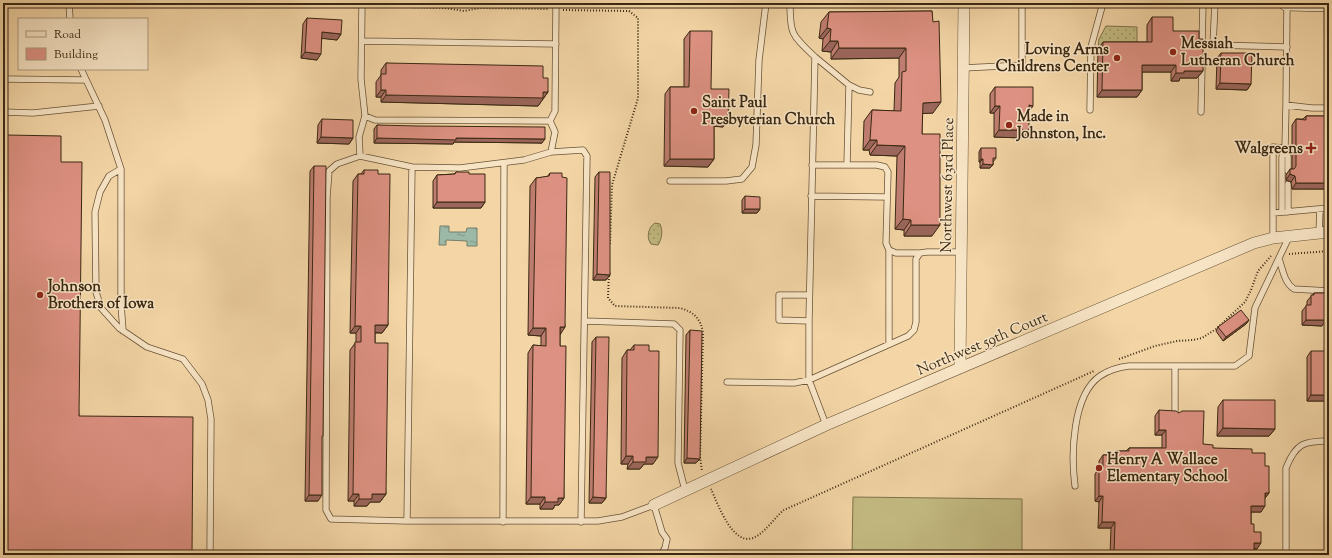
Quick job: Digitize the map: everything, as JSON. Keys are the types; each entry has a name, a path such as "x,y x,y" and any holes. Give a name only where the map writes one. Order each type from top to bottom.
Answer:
{"main road":[{"path":"1286,3 1329,4"}],"street":[{"name":"Northwest 63rd Place","path":"960,368 964,3"},
{"name":"Northwest 59th Court","path":"654,504 826,425 1254,243 1273,238 1324,233"}],"lane":[{"path":"69,3 70,18"},
{"path":"360,156 359,137 365,116 362,79 362,3"},
{"path":"550,121 555,111 556,3"},
{"path":"670,181 726,182 742,179 752,167 756,145 759,60 766,3"},
{"path":"790,3 791,31 794,37 815,57 849,85 859,90 870,92"},
{"path":"963,68 1022,65 1022,3"},
{"path":"1090,110 1091,46 1103,3"},
{"path":"1202,52 1203,3"},
{"path":"1215,3 1213,46 1287,47"},
{"path":"1286,3 1286,148 1288,157 1288,171"},
{"path":"362,41 556,44"},
{"path":"815,57 808,321 809,380 826,425"},
{"path":"1201,112 1202,59"},
{"path":"81,70 105,120 121,169 121,304 123,331"},
{"path":"3,79 86,80"},
{"path":"847,165 849,85"},
{"path":"1286,105 1329,108"},
{"path":"3,112 33,113 99,106"},
{"path":"365,116 375,120 550,121"},
{"path":"550,121 555,132 551,152"},
{"path":"1273,238 1273,148 1286,148"},
{"path":"1285,212 1282,157 1286,148"},
{"path":"581,522 588,156 583,150 551,152 524,160 460,168 412,168 360,156 336,164 329,171 327,190 326,510 331,519 581,522 622,518 654,504 660,526 668,540 660,555"},
{"path":"503,522 504,163"},
{"path":"812,165 876,165 885,167 888,172 886,243 889,250 889,344"},
{"path":"407,521 412,168"},
{"path":"121,169 109,176 100,192 95,212 96,292 101,308 119,328 147,347 183,359 202,384 208,400 211,419 210,555"},
{"path":"1285,212 1288,184"},
{"path":"811,196 887,197"},
{"path":"1273,213 1329,208"},
{"path":"1320,209 1324,233"},
{"path":"1075,486 1073,457 1075,427 1080,407 1090,386 1100,376 1116,368 1129,366 1235,366 1249,356 1255,308 1289,237"},
{"path":"889,250 896,253 961,252"},
{"path":"727,382 794,383 809,380 908,336 914,330 916,322 916,259 920,253"},
{"path":"1280,257 1289,286 1294,289 1329,291"},
{"path":"808,321 779,320 779,295 809,295"},
{"path":"585,321 674,324 680,330 678,463 685,490"},
{"path":"1175,367 1175,414"},
{"path":"1286,555 1286,468 1290,457 1306,442 1329,441"}],"path":[{"path":"3,6 13,3"},
{"path":"610,245 612,185 638,98 638,18"},
{"path":"1118,360 1155,346 1177,341 1202,338 1216,329 1245,302 1258,271 1272,255 1280,257 1329,251"},
{"path":"609,268 608,298 615,306 680,308 688,310 695,315 700,323 703,333 700,457 701,467 707,480"},
{"path":"714,496 731,529 743,538 752,538 758,535 784,510 1097,369"}],"shaded area":[{"path":"1106,26 1137,27 1137,49 1098,49 1099,39"},
{"path":"655,223 660,224 662,229 661,238 658,245 651,244 648,236 649,230"},
{"path":"853,497 1022,499 1022,555 852,555"}],"water":[{"path":"440,226 449,226 449,232 466,232 467,228 477,228 477,246 467,246 467,241 446,240 446,245 439,245"}],"building":[{"path":"932,11 933,22 939,21 941,102 923,103 922,134 940,134 940,225 911,225 911,220 903,219 905,146 877,145 877,140 870,140 872,110 901,111 902,72 906,71 906,48 839,48 838,41 830,41 831,29 827,28 829,12"},
{"path":"1152,17 1173,17 1173,31 1199,31 1199,39 1203,39 1203,71 1184,71 1184,73 1176,73 1176,65 1142,65 1142,90 1102,90 1103,42 1152,42"},
{"path":"307,18 342,20 341,34 322,32 321,54 305,52"},
{"name":"Saint Paul Presbyterian Church","path":"690,31 712,31 711,89 729,89 728,119 714,119 714,159 670,159 670,87 689,87"},
{"path":"1221,53 1252,53 1251,84 1220,83"},
{"path":"386,63 543,66 543,78 548,78 548,92 543,92 543,98 386,95 386,90 381,90 381,74 386,74"},
{"name":"Made in Johnston, Inc.","path":"995,87 1033,87 1033,106 1029,105 1029,130 999,130 1000,106 995,106"},
{"name":"Walgreens","path":"1306,116 1329,116 1329,183 1296,183 1295,176 1290,174 1290,169 1294,169 1296,166 1296,119 1306,120"},
{"path":"322,119 353,120 353,138 321,137"},
{"path":"377,125 545,127 545,139 456,138 456,140 377,138"},
{"name":"Johnson Brothers of Iowa","path":"6,135 61,136 61,162 82,162 79,416 193,417 192,555 3,555 3,162 5,162"},
{"path":"981,148 996,148 996,158 993,158 993,165 983,164 983,159 981,159"},
{"path":"314,166 326,166 322,495 309,495"},
{"path":"364,170 378,170 378,174 390,174 388,325 375,325 375,343 388,343 386,494 372,494 372,499 359,499 359,494 353,494 355,342 361,342 361,326 355,326 358,174 364,174"},
{"path":"456,172 485,174 485,202 437,202 437,175 455,174"},
{"path":"599,172 610,172 610,275 597,274"},
{"path":"550,173 562,173 562,177 567,178 565,327 560,327 560,346 566,346 564,498 558,498 558,502 545,502 545,497 531,497 533,345 546,346 546,328 533,328 536,178 549,176"},
{"path":"745,196 760,197 760,209 745,209"},
{"path":"1314,293 1329,293 1329,306 1326,306 1326,320 1306,320 1306,305 1311,305 1311,295 1314,295"},
{"path":"1241,310 1249,320 1226,337 1218,327"},
{"path":"690,330 702,331 700,459 687,458"},
{"path":"596,337 609,337 606,498 593,497"},
{"path":"634,345 649,345 649,351 659,351 658,457 646,457 646,462 633,462 633,456 626,456 627,350 634,350"},
{"path":"1311,351 1329,351 1329,395 1311,395"},
{"path":"1223,400 1275,400 1275,429 1223,428"},
{"name":"Henry A Wallace Elementary School","path":"1159,410 1176,411 1179,413 1182,411 1204,411 1203,444 1213,445 1213,448 1252,449 1252,453 1265,453 1265,466 1269,466 1269,493 1265,493 1265,506 1251,506 1251,524 1254,524 1254,532 1261,532 1261,543 1254,543 1254,551 1247,551 1247,555 1114,555 1115,522 1102,522 1103,496 1099,496 1099,468 1103,468 1103,455 1116,455 1116,451 1129,451 1129,448 1166,448 1166,430 1159,430"}],"place":[{"name":"Messiah Lutheran Church","path":"1173,52"},
{"name":"Loving Arms Childrens Center","path":"1117,58"},
{"name":"Saint Paul Presbyterian Church","path":"694,111"},
{"name":"Made in Johnston, Inc.","path":"1009,125"},
{"name":"Walgreens","path":"1311,148"},
{"name":"Johnson Brothers of Iowa","path":"40,295"},
{"name":"Henry A Wallace Elementary School","path":"1099,468"}]}
